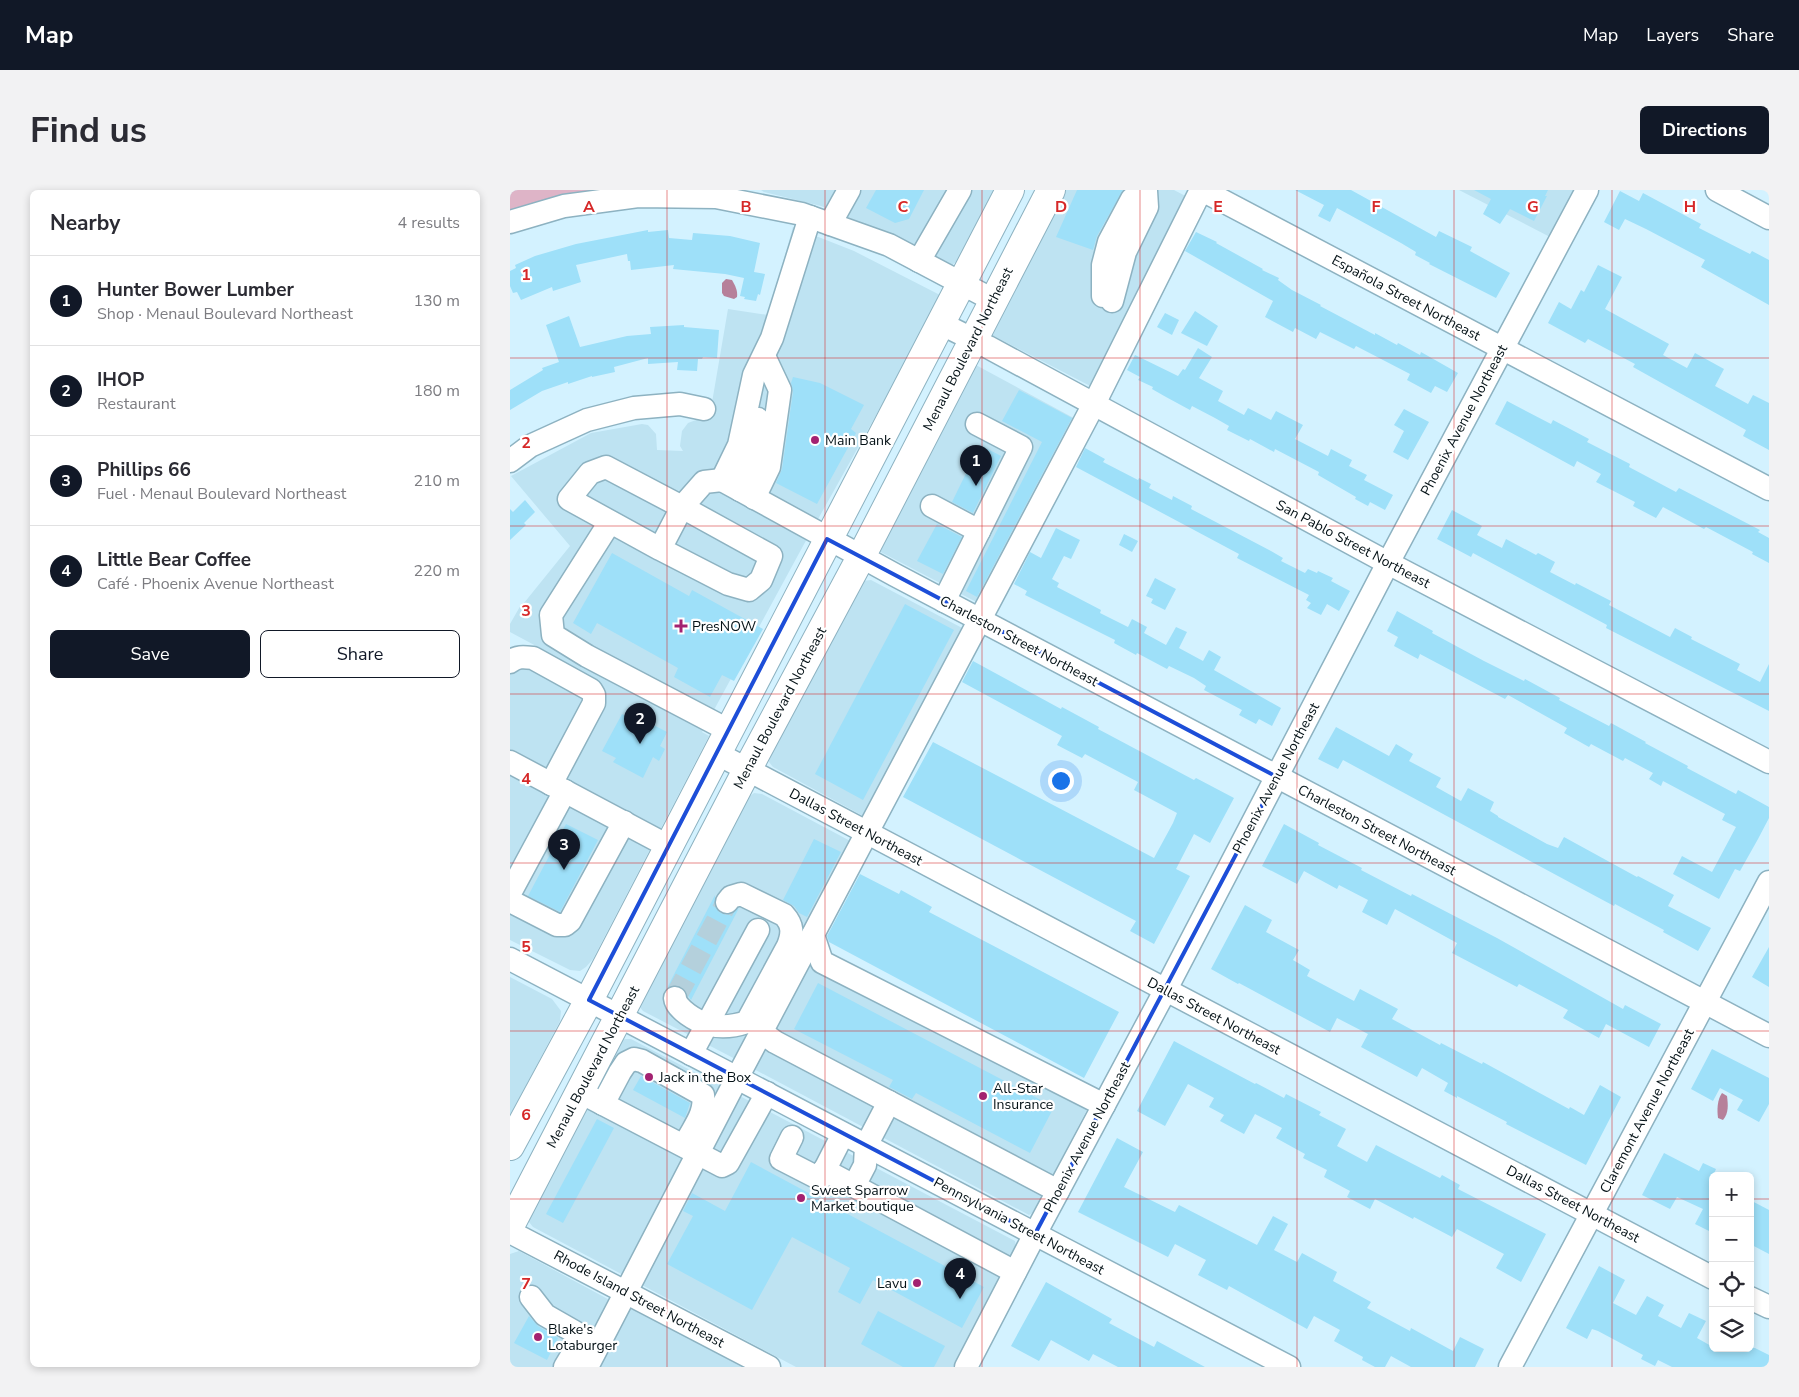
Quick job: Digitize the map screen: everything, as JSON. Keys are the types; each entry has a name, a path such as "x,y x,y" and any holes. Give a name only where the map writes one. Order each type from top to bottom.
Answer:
{"main road":[{"name":"Menaul Boulevard Northeast","path":"510,1226 592,1098 620,1016 1051,190"},
{"path":"510,1146 589,1000 940,322 963,283 1003,192"}],"street":[{"path":"741,490 739,445 759,365 820,221 849,190"},
{"path":"919,260 960,190"},
{"path":"587,1367 626,1292 691,1151 737,1078 1094,404 1202,190"},
{"name":"Española Street Northeast","path":"1202,190 1769,489"},
{"name":"Phoenix Avenue Northeast","path":"966,1367 1587,190"},
{"path":"1717,190 1769,218"},
{"path":"510,222 564,206 638,196 718,194 820,221 889,245 993,300"},
{"path":"1110,300 1103,265 1109,242 1132,200 1146,196"},
{"name":"San Pablo Street Northeast","path":"940,322 1388,564 1769,762"},
{"path":"741,490 769,467 780,390 759,365"},
{"path":"510,461 530,446 587,420 643,407 680,404 704,409"},
{"path":"944,601 1021,447 976,424"},
{"path":"606,467 682,507 770,556 761,580 748,590 728,584 569,499 590,472 606,467"},
{"path":"660,549 682,507 704,482 741,490"},
{"name":"Charleston Street Northeast","path":"741,490 827,539 1769,1036"},
{"path":"932,506 978,531"},
{"name":"Dallas Street Northeast","path":"610,522 551,615 553,635 722,742 747,770 1709,1276"},
{"path":"510,662 514,658 532,658 591,690 594,695 594,703 558,788 510,893"},
{"path":"510,762 668,846"},
{"path":"510,901 557,925 565,925 570,921 624,822"},
{"name":"Claremont Avenue Northeast","path":"1510,1367 1769,882"},
{"path":"675,998 680,1009 707,1024 732,1026 746,1022 788,946 784,933 778,926 734,898"},
{"path":"691,1054 758,930"},
{"path":"813,935 822,962 1104,1105"},
{"name":"Pennsylvania Street Northeast","path":"510,959 1289,1367"},
{"path":"761,1032 775,1042 1058,1191"},
{"path":"691,1151 703,1109 703,1095 642,1060 634,1059 626,1063 592,1098 691,1151 722,1166 728,1163 767,1093"},
{"path":"854,1186 865,1165 866,1146 889,1102"},
{"path":"792,1138 781,1158 820,1178 843,1134"},
{"path":"824,1170 1015,1272"},
{"name":"Rhode Island Street Northeast","path":"510,1232 769,1367"},
{"path":"531,1297 545,1315 580,1335 580,1342 566,1367"},
{"path":"1754,1300 1769,1308"}],"highlighted area":[{"path":"827,539 1277,777 1035,1234 589,1000"}],"shaded area":[{"path":"510,190 614,190 510,214"},
{"path":"761,190 996,190 959,260 952,265 946,265 821,206"},
{"path":"1065,190 1174,190 1193,200 1094,388 992,335"},
{"path":"1459,190 1575,190 1550,237"},
{"path":"793,227 854,251 940,295 937,306 702,732 709,736 593,959 580,971 570,970 510,940 510,649 534,649 538,647 510,632 510,624 522,603 524,603 570,546 511,476 591,433 642,424 648,425 656,434 657,450 683,451 680,446 682,431 688,423 696,420 709,420 728,309 768,315"},
{"path":"726,279 732,280 735,286 737,297 734,299 724,296 722,293 722,283"},
{"path":"974,364 1081,422 984,606 875,549"},
{"path":"871,580 966,630 865,817 773,767 769,762 770,755 863,581"},
{"path":"754,793 762,794 854,843 741,1062 643,1011 639,1006 749,797"},
{"path":"821,927 830,954 1095,1094 1034,1212 1029,1215 750,1067"},
{"path":"510,977 552,999 561,1011 560,1021 510,1116"},
{"path":"631,1039 1015,1241 1016,1247 953,1367 796,1367 533,1227 529,1222 529,1215 621,1041"},
{"path":"1722,1093 1727,1096 1728,1102 1723,1120 1718,1118 1718,1102"},
{"path":"519,1251 617,1304 628,1307 744,1367 510,1367 510,1254"}],"building":[{"path":"876,190 924,190 909,219 895,223 866,208"},
{"path":"1077,190 1123,190 1097,236 1093,250 1056,237"},
{"path":"1295,190 1351,190 1436,237 1439,231 1472,247 1470,251 1510,273 1496,298 1429,264 1415,255 1416,252 1337,208 1330,222 1318,216 1324,205"},
{"path":"1474,190 1548,190 1545,196 1547,196 1534,221 1510,209 1500,224 1483,214 1491,199"},
{"path":"1620,191 1639,201 1643,193 1701,224 1699,228 1750,254 1752,251 1769,260 1769,305 1701,267 1705,260 1646,229 1625,219 1619,230 1604,222"},
{"path":"648,230 648,232 668,230 669,238 692,240 693,233 730,236 760,243 754,272 765,274 760,295 758,294 756,301 744,299 745,297 740,296 744,278 725,274 673,269 674,265 631,270 627,254 576,265 581,282 553,291 552,287 521,300 517,292 513,293 510,286 510,271 516,268 515,265 535,256 576,244"},
{"path":"1196,232 1279,278 1278,280 1292,290 1320,306 1375,335 1375,333 1397,345 1398,343 1420,355 1421,352 1458,373 1447,392 1435,386 1431,393 1407,380 1410,374 1356,346 1354,349 1320,332 1316,339 1295,328 1293,332 1265,317 1273,301 1185,251"},
{"path":"1598,265 1622,277 1605,309 1669,344 1663,355 1687,368 1695,353 1724,369 1715,386 1748,404 1753,395 1769,403 1769,450 1743,436 1746,430 1633,367 1635,364 1588,339 1585,343 1548,323 1559,302 1571,309 1581,290 1584,292"},
{"path":"1195,311 1218,326 1207,346 1181,333"},
{"path":"1165,313 1179,320 1172,335 1157,327"},
{"path":"569,316 580,347 627,336 651,334 650,327 684,325 684,327 719,330 717,358 703,357 698,359 697,371 677,370 678,362 648,364 648,358 614,367 615,372 592,376 568,384 568,382 542,391 510,410 510,390 543,370 542,368 559,362 546,325"},
{"path":"1198,348 1212,357 1199,378 1223,391 1218,401 1244,415 1248,408 1271,420 1276,411 1303,425 1295,439 1328,456 1331,449 1352,460 1349,466 1367,475 1364,480 1393,495 1385,510 1370,502 1368,506 1318,475 1319,472 1275,449 1274,452 1250,439 1249,441 1227,430 1229,426 1192,406 1190,410 1166,397 1152,389 1153,387 1138,380 1140,377 1127,370 1135,355 1178,376 1183,369 1185,370"},
{"name":"Main Bank","path":"793,377 820,383 864,405 851,429 856,433 817,504 776,483 782,469 793,392 791,383"},
{"path":"1019,390 1072,418 977,597 966,591 1042,442 1002,421"},
{"path":"1507,401 1551,424 1553,420 1589,439 1587,442 1630,464 1629,467 1676,492 1679,488 1760,530 1758,532 1769,538 1769,563 1752,554 1753,552 1706,527 1704,529 1663,507 1656,518 1633,506 1635,502 1596,482 1601,474 1577,461 1574,467 1495,424"},
{"path":"1404,409 1429,422 1408,460 1393,452 1404,431 1394,425"},
{"path":"980,445 1001,456 973,513 952,502"},
{"path":"1085,448 1105,459 1103,462 1138,480 1139,478 1151,484 1149,488 1172,500 1173,496 1192,506 1191,509 1271,551 1283,558 1281,561 1305,573 1308,569 1317,573 1318,571 1333,578 1331,581 1350,591 1339,611 1327,604 1321,615 1307,608 1311,603 1306,600 1309,595 1237,558 1239,554 1076,467"},
{"path":"525,500 535,512 524,523 526,525 510,540 510,509 513,512"},
{"path":"1452,510 1482,526 1477,535 1502,548 1506,539 1536,555 1538,553 1555,562 1550,572 1611,601 1609,605 1670,637 1675,628 1692,637 1691,639 1740,664 1737,670 1760,682 1769,664 1769,711 1606,628 1607,625 1473,553 1471,557 1437,539"},
{"path":"937,524 962,537 943,574 917,561"},
{"path":"1056,528 1080,540 1071,559 1064,556 1052,579 1059,583 1057,587 1101,610 1100,613 1128,627 1132,619 1147,627 1144,633 1166,645 1176,627 1187,632 1179,648 1203,661 1209,650 1221,657 1214,670 1281,708 1272,726 1259,719 1256,724 1239,715 1242,710 1204,690 1206,686 1194,678 1169,666 1167,669 1137,653 1136,655 1114,643 1115,640 1025,595 1027,591 1014,584 1030,552 1041,558"},
{"path":"1124,534 1138,541 1132,552 1119,545"},
{"name":"PresNOW","path":"612,553 689,596 692,590 763,629 734,681 722,675 710,697 674,677 678,668 597,623 591,634 573,623"},
{"path":"1155,578 1176,589 1165,610 1151,603 1153,599 1146,596"},
{"path":"905,604 954,630 863,800 815,774"},
{"path":"1397,611 1433,631 1432,633 1484,661 1524,681 1525,679 1560,698 1559,700 1609,726 1611,723 1688,766 1687,768 1736,794 1738,790 1769,807 1769,818 1758,839 1740,871 1735,869 1719,899 1673,874 1682,856 1712,872 1736,827 1722,820 1725,814 1663,781 1661,786 1649,779 1653,773 1625,758 1623,761 1591,744 1589,747 1564,733 1567,728 1508,695 1505,699 1420,654 1418,659 1394,646 1398,637 1387,631"},
{"path":"973,661 1061,709 1062,707 1099,727 1098,729 1194,780 1196,778 1234,798 1210,843 1194,834 1176,869 1190,876 1154,944 1130,931 1136,921 903,797 933,742 1154,858 1173,823 1177,813 1134,790 1138,782 1085,754 1082,758 1057,745 1062,736 962,682"},
{"path":"622,714 635,721 638,717 667,732 660,746 665,749 659,761 653,757 643,778 613,762 616,758 602,751"},
{"path":"1336,727 1389,756 1396,744 1413,754 1409,761 1441,778 1436,787 1461,801 1468,788 1494,802 1490,811 1498,817 1547,844 1558,848 1564,837 1674,895 1668,906 1711,928 1698,951 1663,932 1664,930 1615,904 1614,906 1343,760 1338,769 1318,759"},
{"path":"566,824 598,840 560,912 528,896"},
{"path":"1284,824 1319,843 1318,845 1362,868 1361,870 1497,938 1623,1009 1625,1005 1661,1024 1649,1047 1606,1024 1599,1038 1563,1018 1568,1010 1519,984 1517,987 1452,953 1457,943 1395,909 1387,925 1362,912 1368,900 1339,885 1337,889 1304,871 1297,884 1262,866"},
{"path":"814,839 841,852 807,917 783,900"},
{"path":"860,874 899,894 901,890 932,907 929,912 1119,1012 1084,1078 829,942 827,936"},
{"path":"715,895 715,906 719,912 726,915 731,914 739,908 691,1000 684,989 678,985 672,985 667,988"},
{"path":"1245,905 1272,920 1266,932 1299,950 1293,960 1310,970 1307,976 1354,1001 1360,989 1398,1009 1392,1019 1440,1045 1441,1043 1482,1064 1483,1062 1569,1109 1570,1107 1584,1115 1600,1085 1621,1097 1586,1165 1506,1124 1507,1122 1444,1091 1448,1083 1422,1068 1417,1077 1361,1047 1368,1034 1337,1018 1330,1032 1211,969"},
{"path":"1769,947 1769,987 1752,977"},
{"path":"818,983 1054,1107 1030,1153 916,1093 912,1099 889,1087 893,1080 794,1029"},
{"path":"1174,1041 1255,1084 1284,1098 1286,1094 1321,1112 1319,1115 1346,1129 1337,1146 1367,1162 1376,1145 1440,1178 1442,1175 1460,1185 1458,1189 1546,1234 1521,1282 1496,1268 1504,1254 1457,1229 1452,1237 1375,1199 1370,1209 1347,1197 1350,1191 1324,1177 1327,1170 1303,1158 1305,1154 1276,1138 1282,1128 1255,1114 1244,1134 1220,1121 1224,1115 1209,1107 1214,1098 1188,1084 1165,1126 1137,1111"},
{"path":"1712,1049 1769,1078 1769,1104 1759,1122 1737,1110 1743,1100 1720,1088 1713,1101 1691,1089"},
{"path":"641,1076 690,1103 685,1118 633,1090"},
{"path":"597,1119 614,1128 563,1223 546,1214"},
{"path":"1117,1138 1143,1152 1124,1187 1175,1212 1179,1205 1257,1245 1273,1216 1288,1224 1274,1250 1297,1262 1302,1253 1337,1272 1333,1281 1371,1302 1367,1308 1410,1331 1411,1328 1453,1351 1460,1337 1484,1349 1475,1367 1411,1367 1391,1356 1385,1367 1375,1367 1362,1360 1363,1357 1334,1341 1340,1330 1314,1316 1307,1329 1229,1286 1227,1290 1198,1275 1206,1260 1175,1244 1168,1257 1078,1212"},
{"path":"1664,1153 1699,1171 1703,1163 1716,1169 1715,1172 1709,1172 1709,1231 1695,1224 1703,1209 1677,1197 1670,1209 1642,1195"},
{"path":"751,1162 984,1287 962,1328 873,1280 860,1304 838,1292 850,1268 792,1237 752,1310 667,1264 693,1216 683,1211 692,1193 725,1211"},
{"path":"1754,1202 1769,1210 1769,1254 1754,1246"},
{"path":"1599,1266 1625,1280 1613,1303 1636,1315 1647,1296 1664,1305 1658,1316 1681,1328 1689,1313 1706,1321 1697,1338 1709,1345 1709,1352 1754,1352 1755,1348 1769,1355 1769,1367 1672,1367 1658,1360 1655,1366 1641,1359 1643,1355 1598,1331 1592,1329 1587,1339 1566,1328"},
{"path":"1046,1282 1112,1319 1109,1323 1154,1347 1157,1341 1205,1367 1118,1367 1093,1354 1089,1361 1051,1340 1039,1361 1011,1346"},
{"path":"878,1311 945,1346 934,1367 903,1367 861,1344"},
{"name":"Blake's Lotaburger","path":"529,1316 538,1326 558,1338 547,1360 514,1343"}],"tunnel":[{"path":"675,998 727,902"}],"place":[{"name":"Main Bank","path":"815,440"},
{"name":"Hunter Bower Lumber","path":"976,486"},
{"name":"PresNOW","path":"681,626"},
{"name":"IHOP","path":"640,744"},
{"name":"Phillips 66","path":"564,870"},
{"name":"Jack in the Box","path":"649,1077"},
{"name":"All-Star Insurance","path":"983,1096"},
{"name":"Sweet Sparrow Market boutique","path":"801,1198"},
{"name":"Lavu","path":"917,1283"},
{"name":"Little Bear Coffee","path":"960,1299"},
{"name":"Blake's Lotaburger","path":"538,1337"}]}
